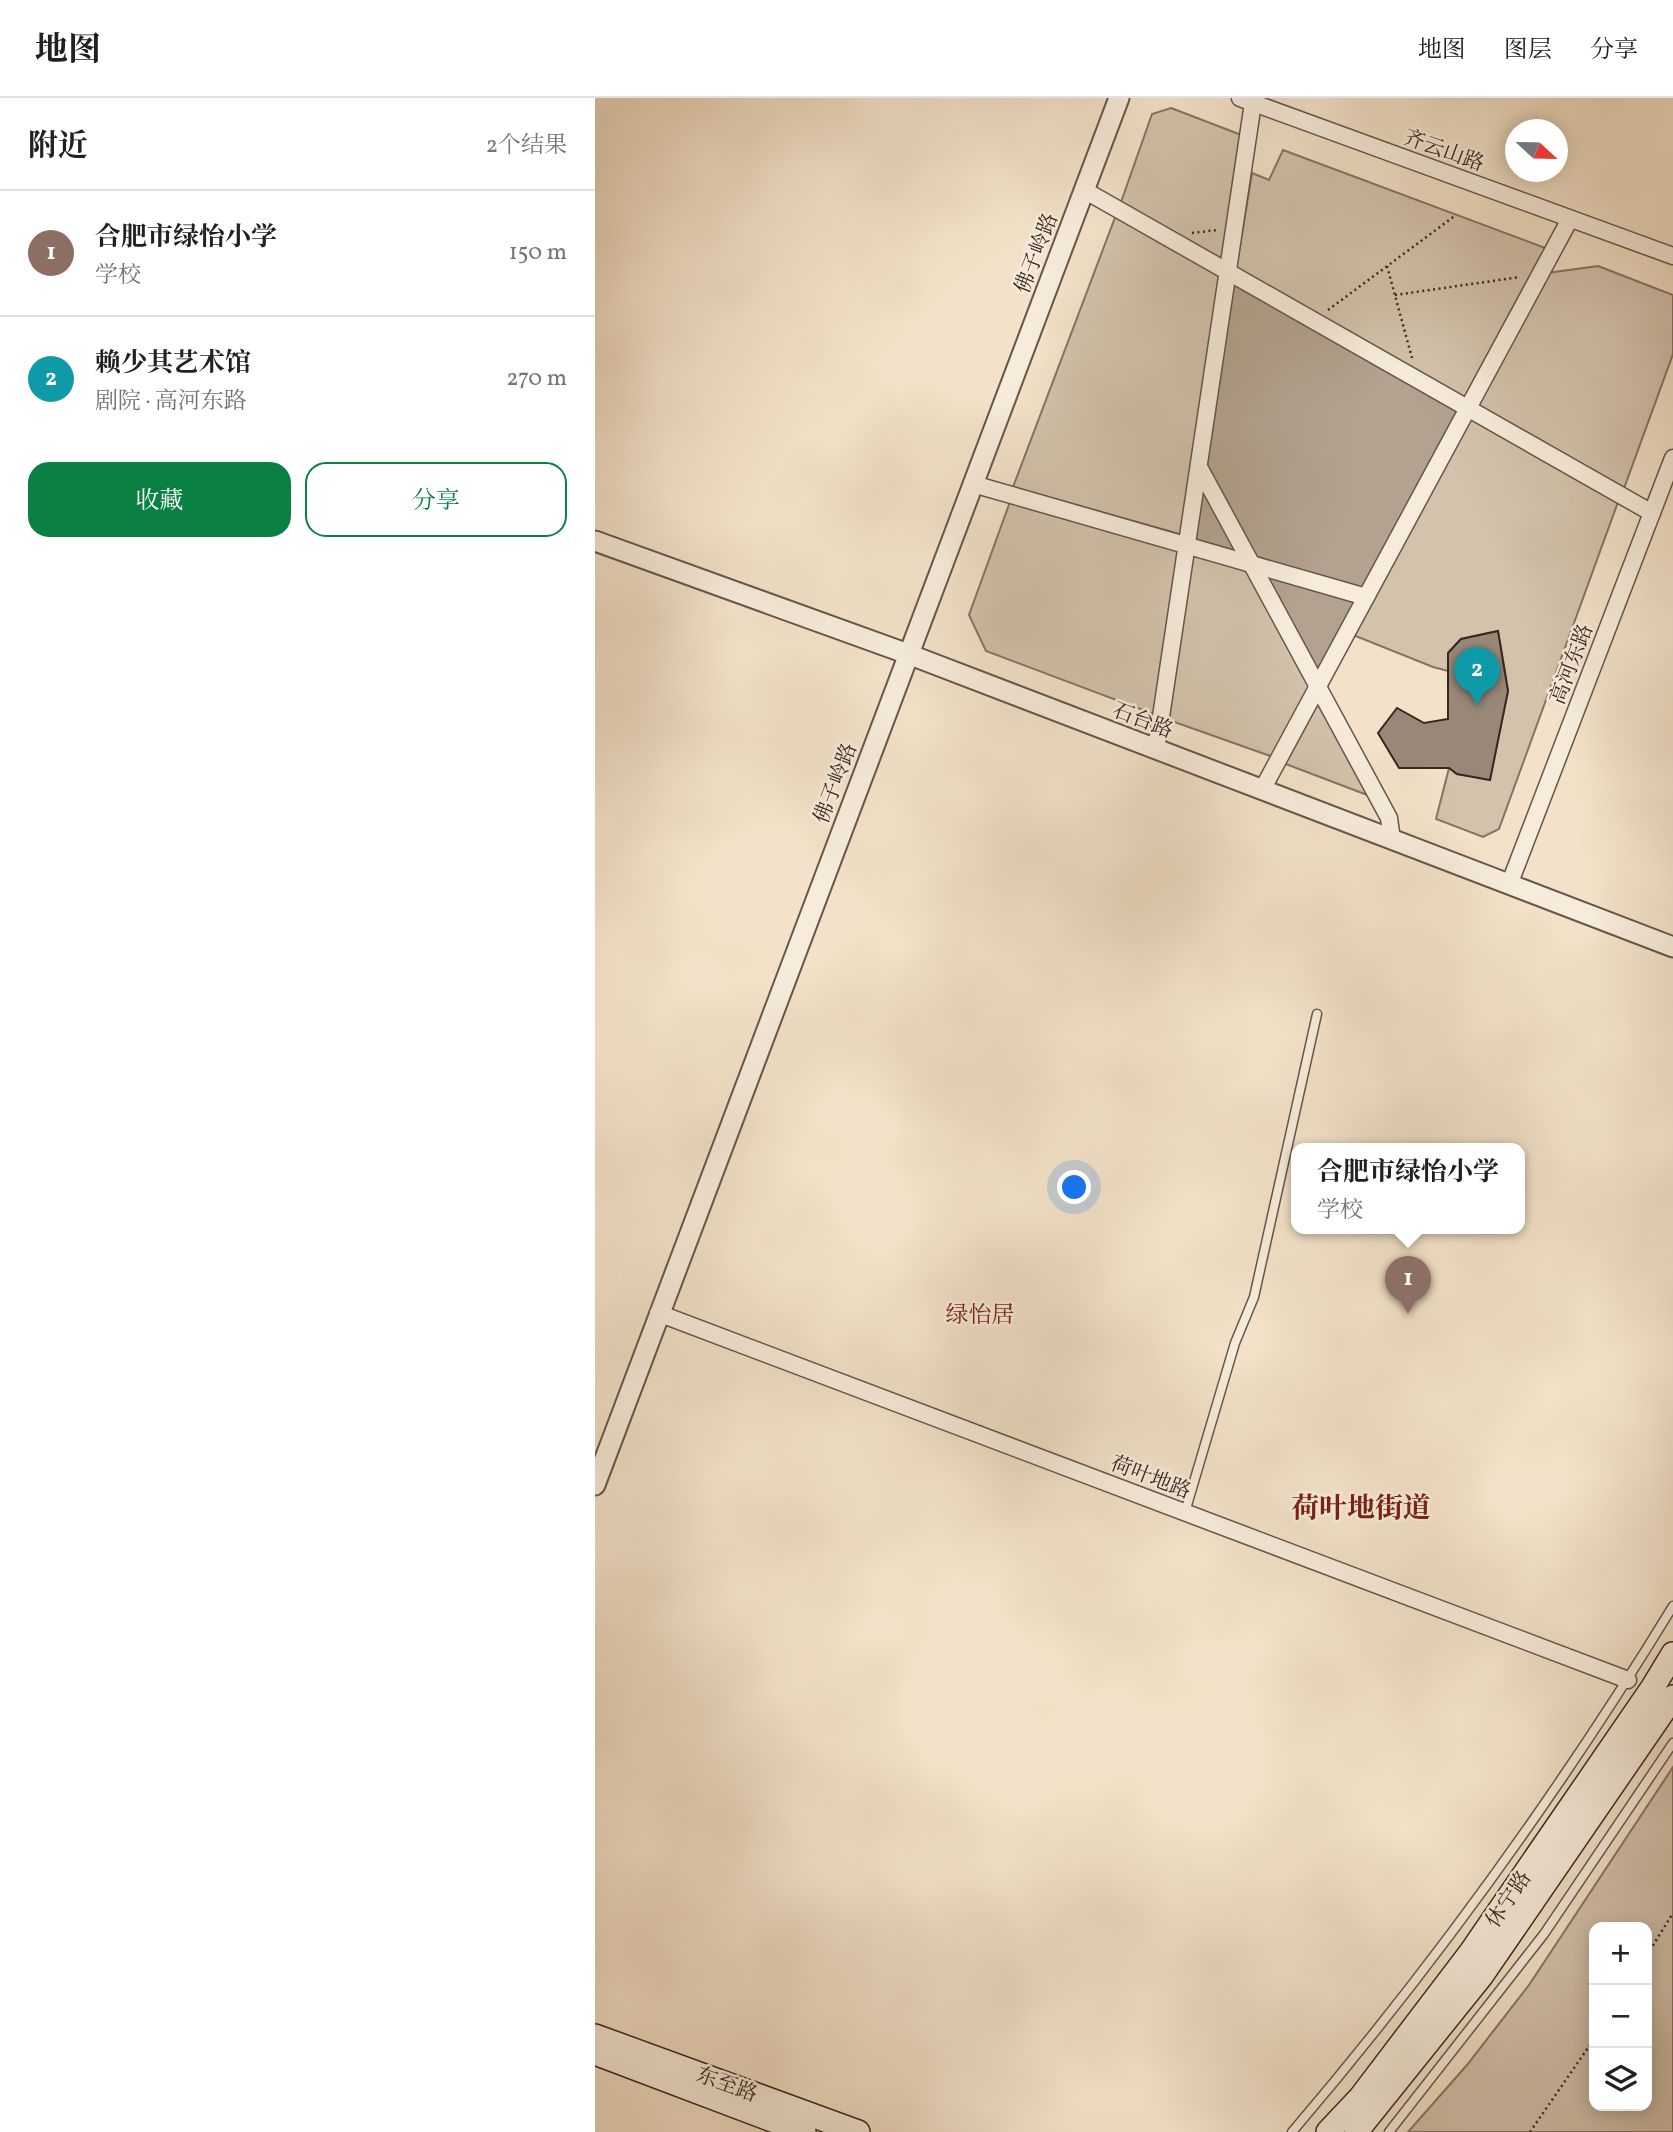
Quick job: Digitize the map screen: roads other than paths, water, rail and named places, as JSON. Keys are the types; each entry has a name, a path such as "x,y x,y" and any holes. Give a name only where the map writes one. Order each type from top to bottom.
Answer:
{"main road":[{"name":"休宁路","path":"1328,2132 1360,2098 1471,1952 1673,1654"},
{"name":"休宁路","path":"1356,2132 1482,1975 1673,1697"},
{"name":"东至路","path":"595,2036 858,2132"},
{"name":"东至路","path":"595,2053 804,2132"}],"street":[{"name":"佛子岭路","path":"595,1485 1118,98"},
{"path":"1156,750 1228,272 1247,100"},
{"name":"齐云山路","path":"1247,100 1673,256"},
{"path":"1084,190 1652,513"},
{"path":"1262,790 1570,219"},
{"name":"高河东路","path":"1509,885 1673,458"},
{"path":"1199,467 1388,818 1392,840"},
{"path":"973,484 1366,597"},
{"name":"石台路","path":"595,541 908,654 1673,947"},
{"name":"荷叶地路","path":"659,1314 1628,1680"}],"lane":[{"path":"1185,1512 1235,1343 1254,1297 1317,1014"},
{"path":"1292,2132 1353,2061 1496,1875 1628,1680 1673,1606"},
{"path":"1389,2132 1544,1934 1673,1743"}],"place":[{"name":"赖少其艺术馆","path":"1477,705"},
{"name":"合肥市绿怡小学","path":"1408,1314"}],"district":[{"name":"绿怡居","path":"980,1314"},
{"name":"荷叶地街道","path":"1361,1507"}]}
